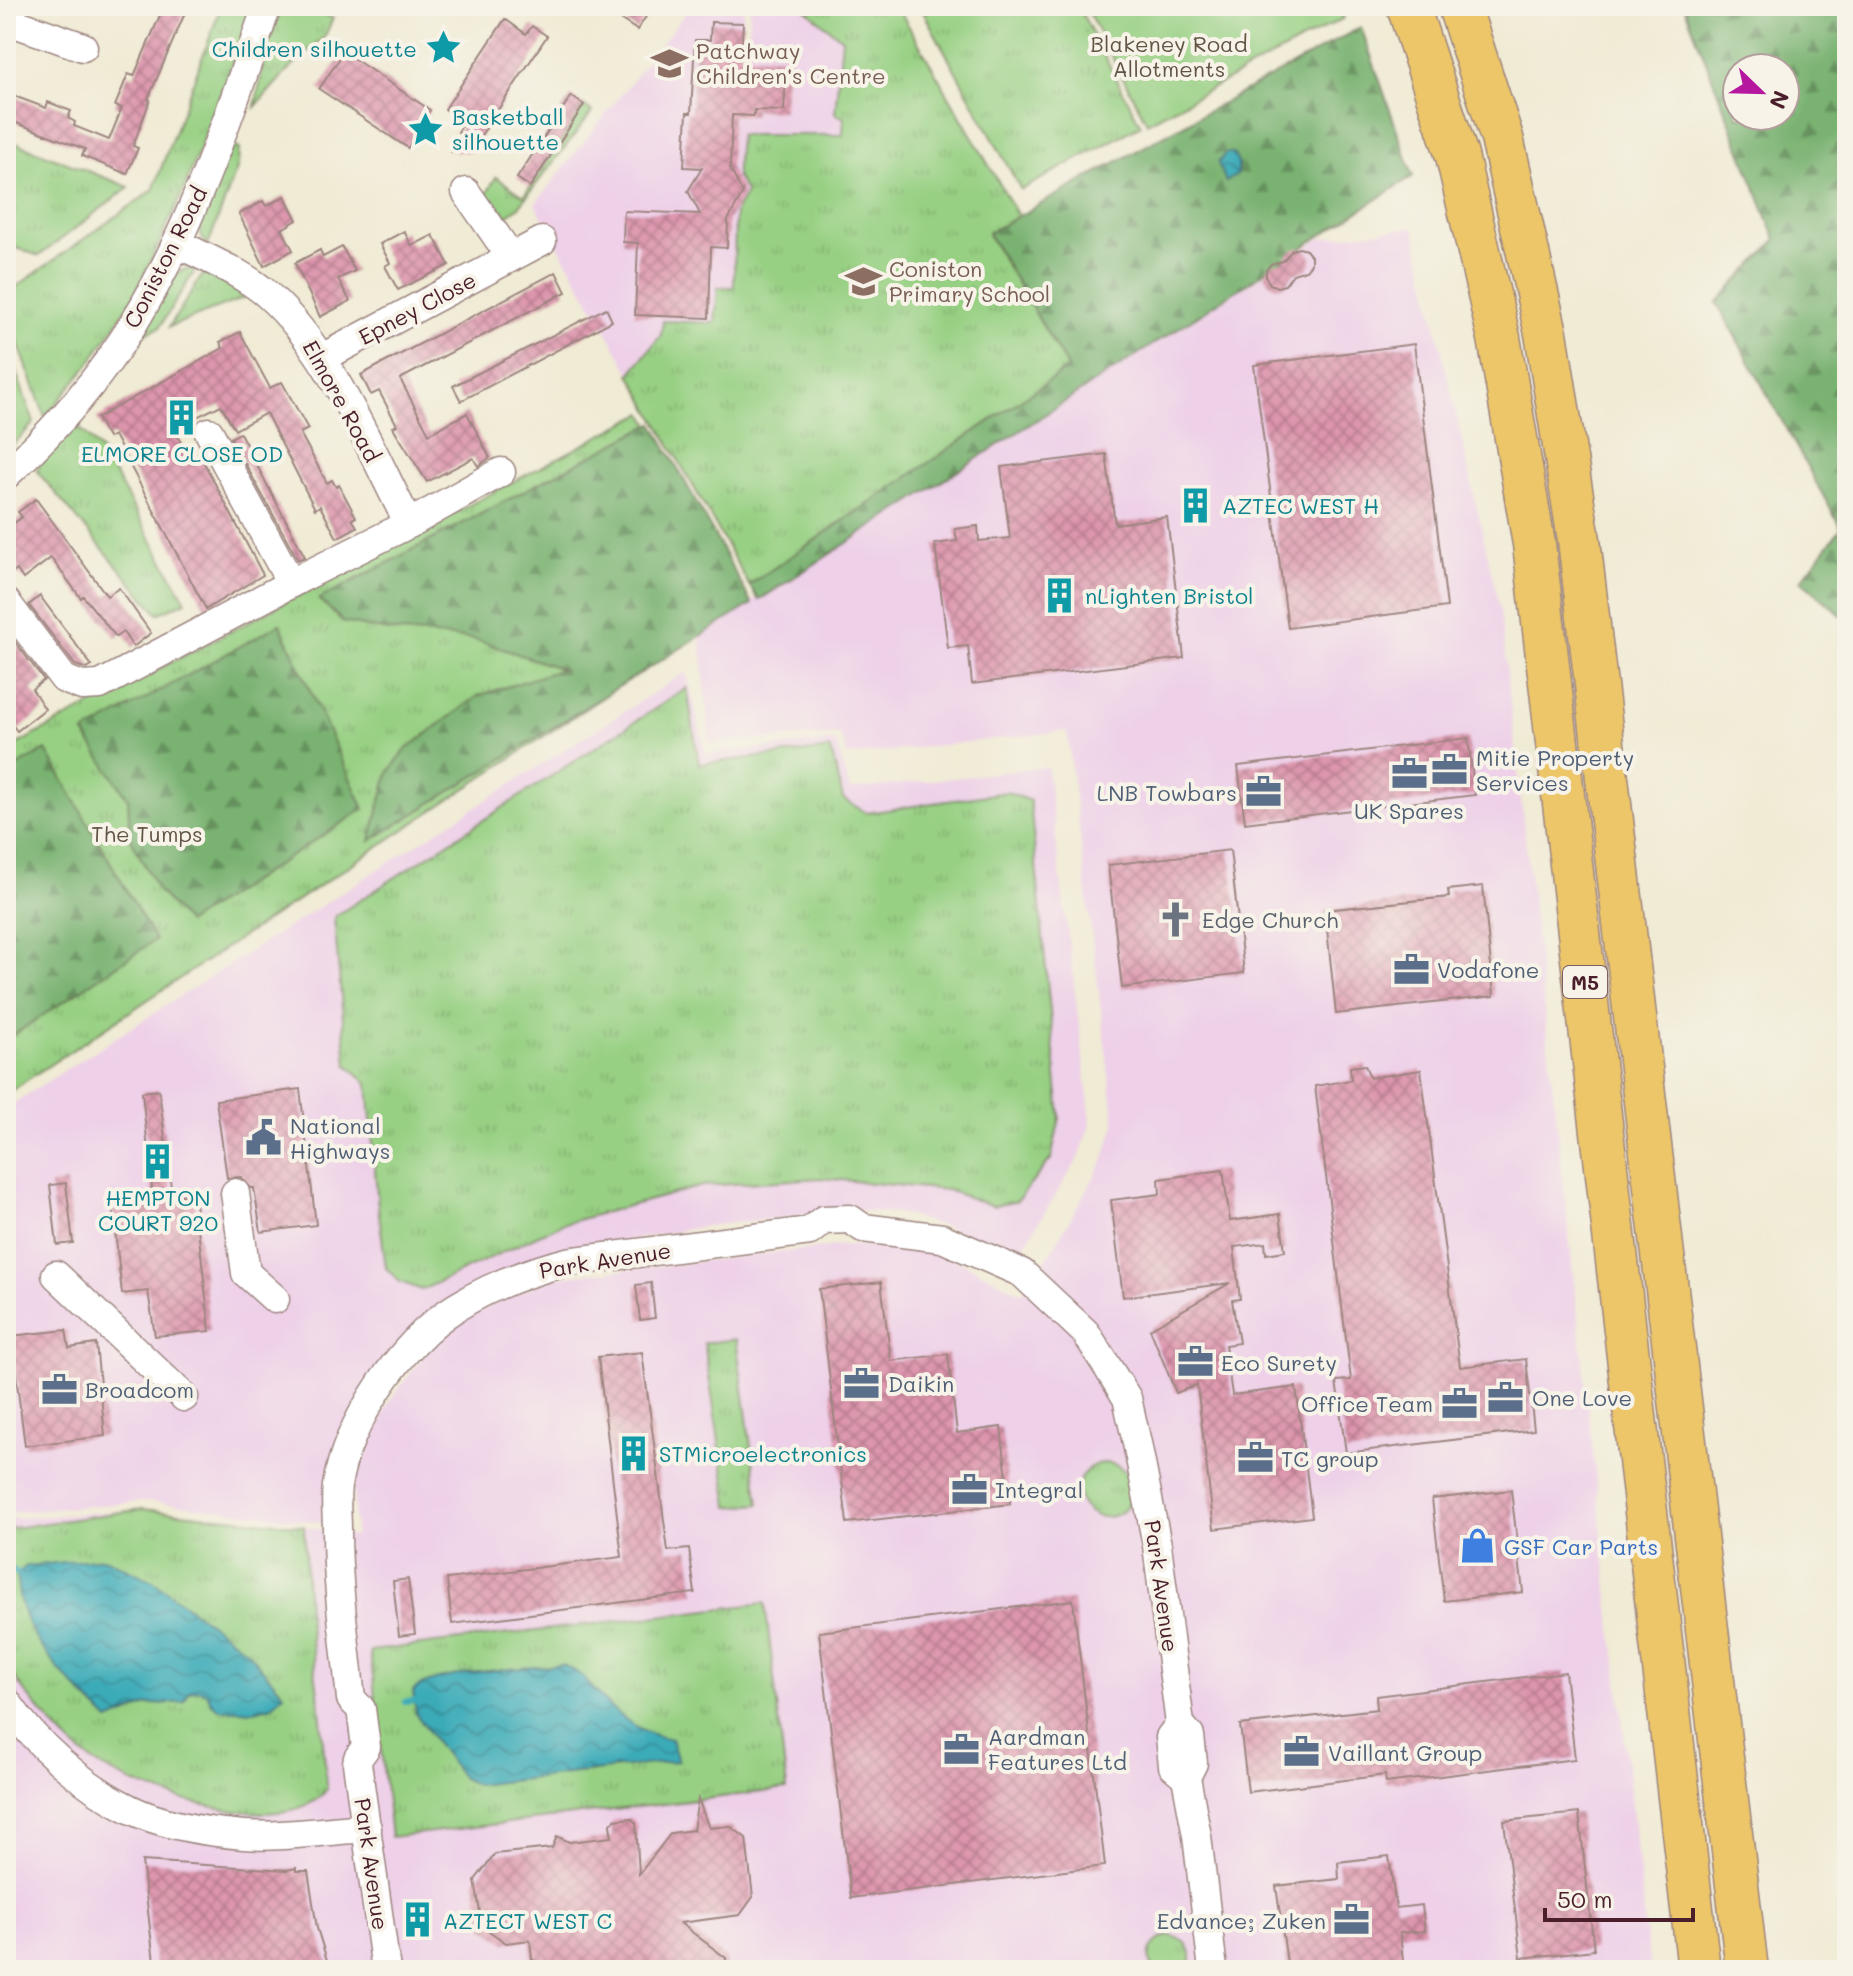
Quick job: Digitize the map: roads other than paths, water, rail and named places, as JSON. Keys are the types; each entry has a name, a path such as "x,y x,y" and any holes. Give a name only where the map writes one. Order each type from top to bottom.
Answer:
{"highway":[{"name":"M5","path":"1408,6 1461,171 1499,338 1534,544 1699,1970"},
{"name":"M5","path":"1459,6 1509,168 1546,333 1579,540 1747,1970"}],"street":[{"name":"Coniston Road","path":"6,475 69,408 136,320 177,243 212,161 267,6"},
{"path":"6,20 83,47"},
{"path":"466,192 511,257"},
{"name":"Epney Close","path":"322,358 542,241"},
{"name":"Elmore Road","path":"177,243 266,293 298,324 322,358 409,524"},
{"path":"208,432 291,583"},
{"path":"11,594 64,679 82,686 100,685 409,524 501,472"},
{"path":"235,1193 246,1273 275,1299"},
{"name":"Park Avenue","path":"386,1970 358,1758 366,1747 361,1709 351,1699 337,1575 337,1486 353,1433 375,1392 419,1337 453,1309 528,1272 567,1262 810,1231 823,1220 850,1219 863,1228 942,1238 1022,1273 1086,1333 1127,1398 1154,1525 1180,1724 1170,1737 1173,1766 1186,1777 1197,1836 1213,1970"},
{"path":"56,1275 184,1397"},
{"path":"6,1701 23,1727 78,1776 131,1810 175,1824 246,1835 367,1828"}],"water":[{"path":"1226,153 1233,153 1238,163 1238,174 1226,182 1218,163"},
{"path":"104,1558 153,1581 246,1650 284,1694 272,1706 255,1711 219,1709 207,1693 199,1690 189,1692 184,1702 147,1705 109,1721 61,1672 35,1637 19,1597 17,1573 27,1566"},
{"path":"562,1665 582,1677 630,1723 654,1735 671,1739 678,1761 476,1785 462,1778 416,1714 413,1691 423,1684 460,1675"}],"waterway":[{"path":"6,1565 17,1573"},
{"path":"405,1702 415,1701"}],"place":[{"name":"Children silhouette","path":"443,48"},
{"name":"Patchway Children's Centre","path":"670,63"},
{"name":"Basketball silhouette","path":"426,129"},
{"name":"Coniston Primary School","path":"863,281"},
{"name":"ELMORE CLOSE OD","path":"182,417"},
{"name":"AZTEC WEST H","path":"1196,505"},
{"name":"nLighten Bristol","path":"1059,595"},
{"name":"Mitie Property Services","path":"1450,770"},
{"name":"UK Spares","path":"1409,774"},
{"name":"LNB Towbars","path":"1263,792"},
{"name":"Edge Church","path":"1176,919"},
{"name":"Vodafone","path":"1411,969"},
{"name":"National Highways","path":"264,1138"},
{"name":"HEMPTON COURT 920","path":"158,1161"},
{"name":"Eco Surety","path":"1195,1362"},
{"name":"Daikin","path":"862,1383"},
{"name":"Broadcom","path":"59,1389"},
{"name":"One Love","path":"1506,1397"},
{"name":"Office Team","path":"1459,1403"},
{"name":"STMicroelectronics","path":"633,1453"},
{"name":"TC group","path":"1255,1458"},
{"name":"Integral","path":"969,1489"},
{"name":"GSF Car Parts","path":"1478,1546"},
{"name":"Aardman Features Ltd","path":"962,1749"},
{"name":"Vaillant Group","path":"1302,1752"},
{"name":"AZTECT WEST C","path":"417,1920"},
{"name":"Edvance; Zuken","path":"1352,1920"}],"park label":[{"name":"Blakeney Road Allotments","path":"1169,56"},
{"name":"The Tumps","path":"147,833"}]}
